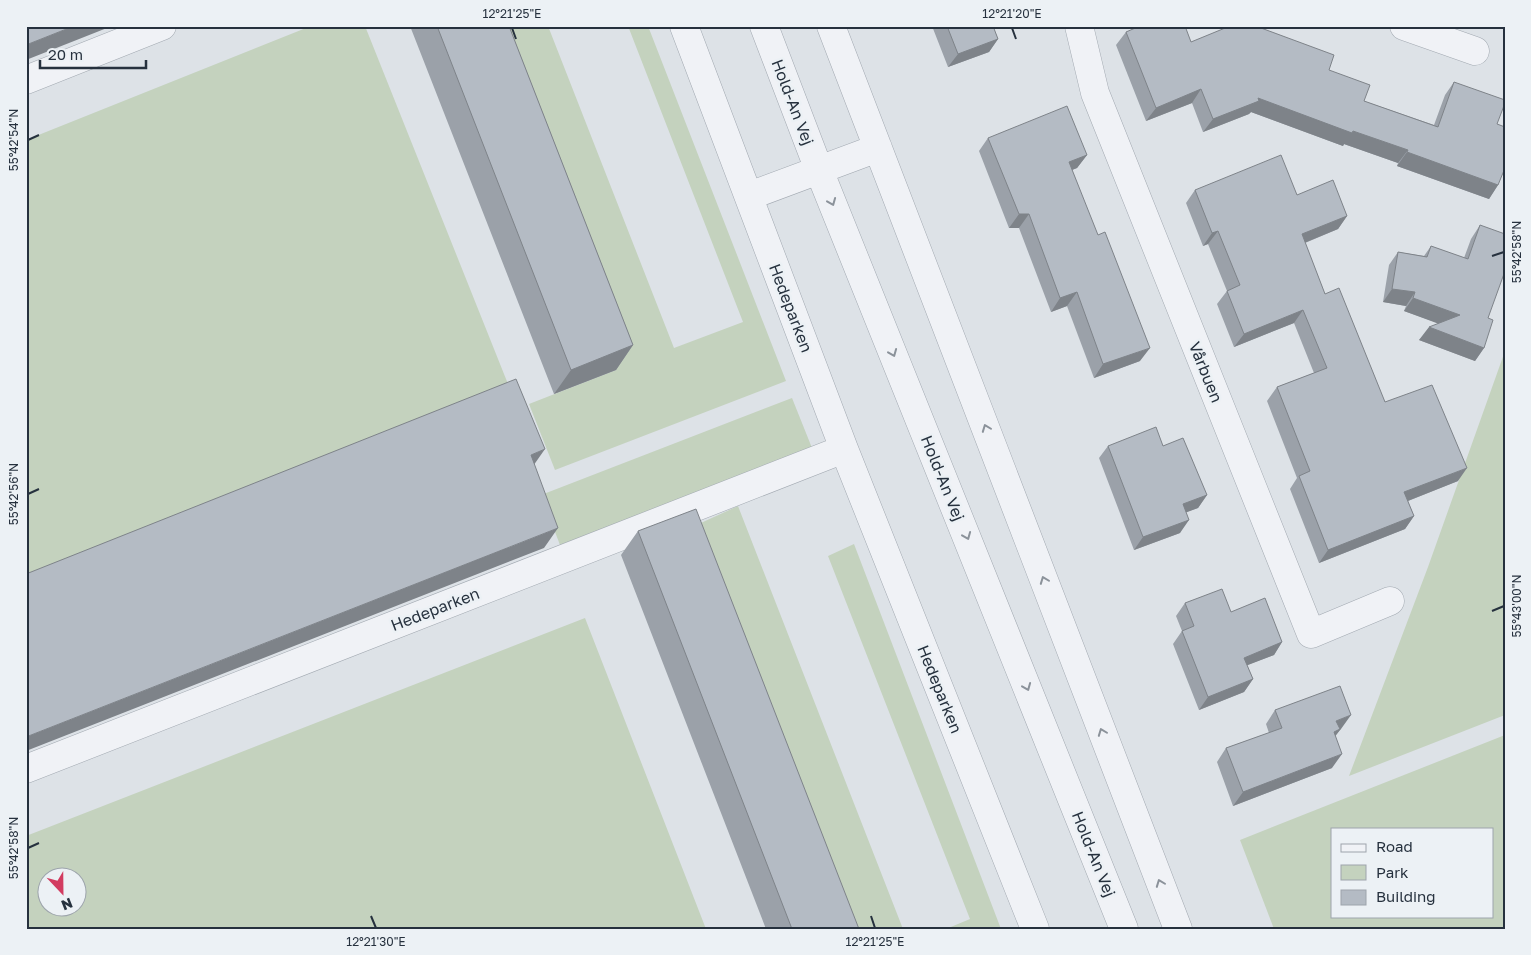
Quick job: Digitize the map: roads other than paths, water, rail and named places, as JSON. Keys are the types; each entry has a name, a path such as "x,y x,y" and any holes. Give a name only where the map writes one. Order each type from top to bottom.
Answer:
{"street":[{"path":"26,80 162,26"},
{"name":"Hedeparken","path":"684,26 844,448 1035,929"},
{"name":"Hold-An Vej","path":"764,26 819,170 1124,929"},
{"path":"831,26 1178,929"},
{"name":"Vårbuen","path":"1079,26 1095,93 1311,634 1390,601"},
{"path":"1404,26 1475,51"},
{"path":"749,196 878,148"},
{"name":"Hedeparken","path":"26,769 844,448"}]}
